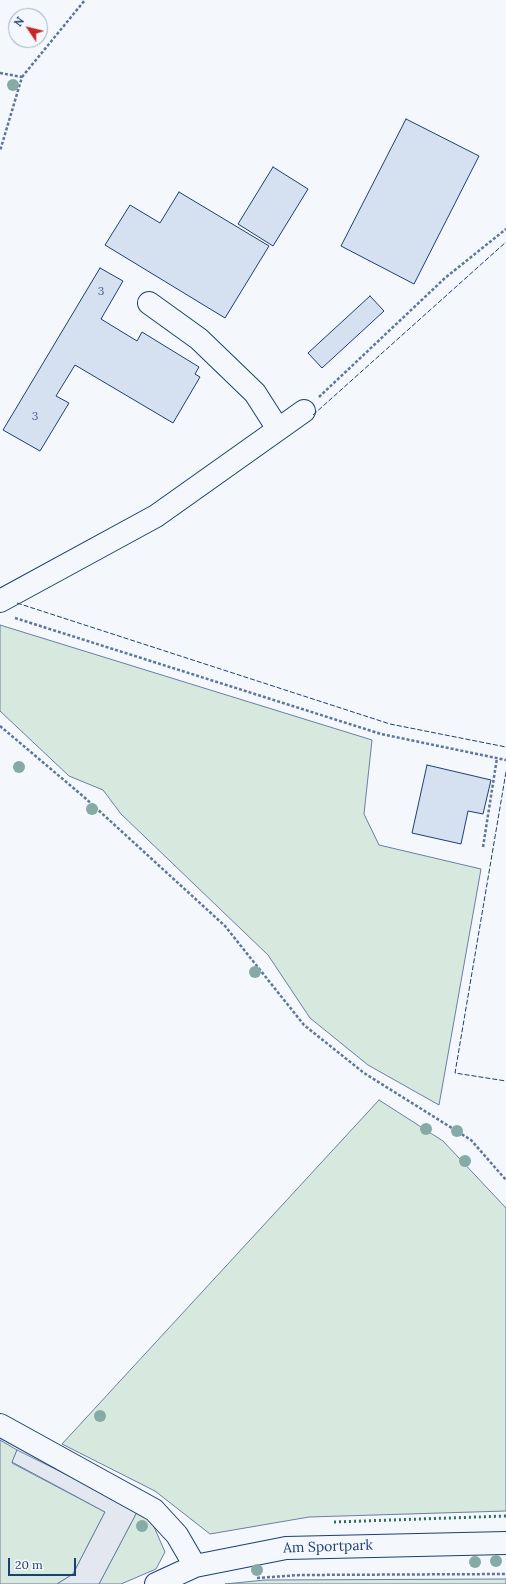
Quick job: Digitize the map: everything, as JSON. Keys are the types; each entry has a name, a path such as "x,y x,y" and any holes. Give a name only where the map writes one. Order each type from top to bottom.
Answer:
{"street":[{"path":"149,303 199,339 255,393 278,429"},
{"path":"4,609 156,516 304,411"},
{"path":"0,1425 154,1510 177,1535 195,1566"},
{"name":"Am Sportpark","path":"156,1584 195,1566 286,1548 506,1543"}],"path":[{"path":"0,151 22,77 85,0"},
{"path":"0,73 22,77"},
{"path":"304,411 445,278 506,228"},
{"path":"4,609 381,734 506,760"},
{"path":"0,726 80,793 224,926 304,1025 364,1073 471,1140 506,1180"},
{"path":"483,847 497,758"},
{"path":"254,1579 300,1575 506,1574"}],"shaded area":[{"path":"0,625 372,740 364,814 379,845 481,869 439,1105 368,1065 310,1018 268,955 121,814 103,790 69,776 0,711"},
{"path":"379,1100 443,1141 506,1208 506,1511 309,1517 210,1534 155,1491 62,1444"},
{"path":"0,1440 17,1450 12,1463 105,1512 73,1574 57,1584 0,1584"},
{"path":"17,1450 138,1510 99,1584 57,1584 73,1574 105,1512 12,1462"},
{"path":"138,1510 151,1520 165,1552 156,1569 121,1584 99,1584"},
{"path":"506,1579 506,1584 225,1584 265,1580"}],"building":[{"path":"406,119 479,156 414,284 341,246"},
{"path":"273,167 308,189 273,246 238,224"},
{"path":"179,192 269,246 225,318 105,245 130,205 160,223"},
{"path":"100,268 123,281 101,319 137,341 142,332 199,367 195,374 200,377 173,423 75,365 56,396 69,403 40,451 3,430"},
{"path":"370,296 384,311 322,368 308,353"},
{"path":"427,765 491,780 483,814 468,811 461,844 412,833"}],"hedge":[{"path":"334,1522 506,1516"}],"fence":[{"path":"313,415 506,242"},
{"path":"17,603 390,724 506,747"},
{"path":"506,772 455,1073 506,1081"}]}
